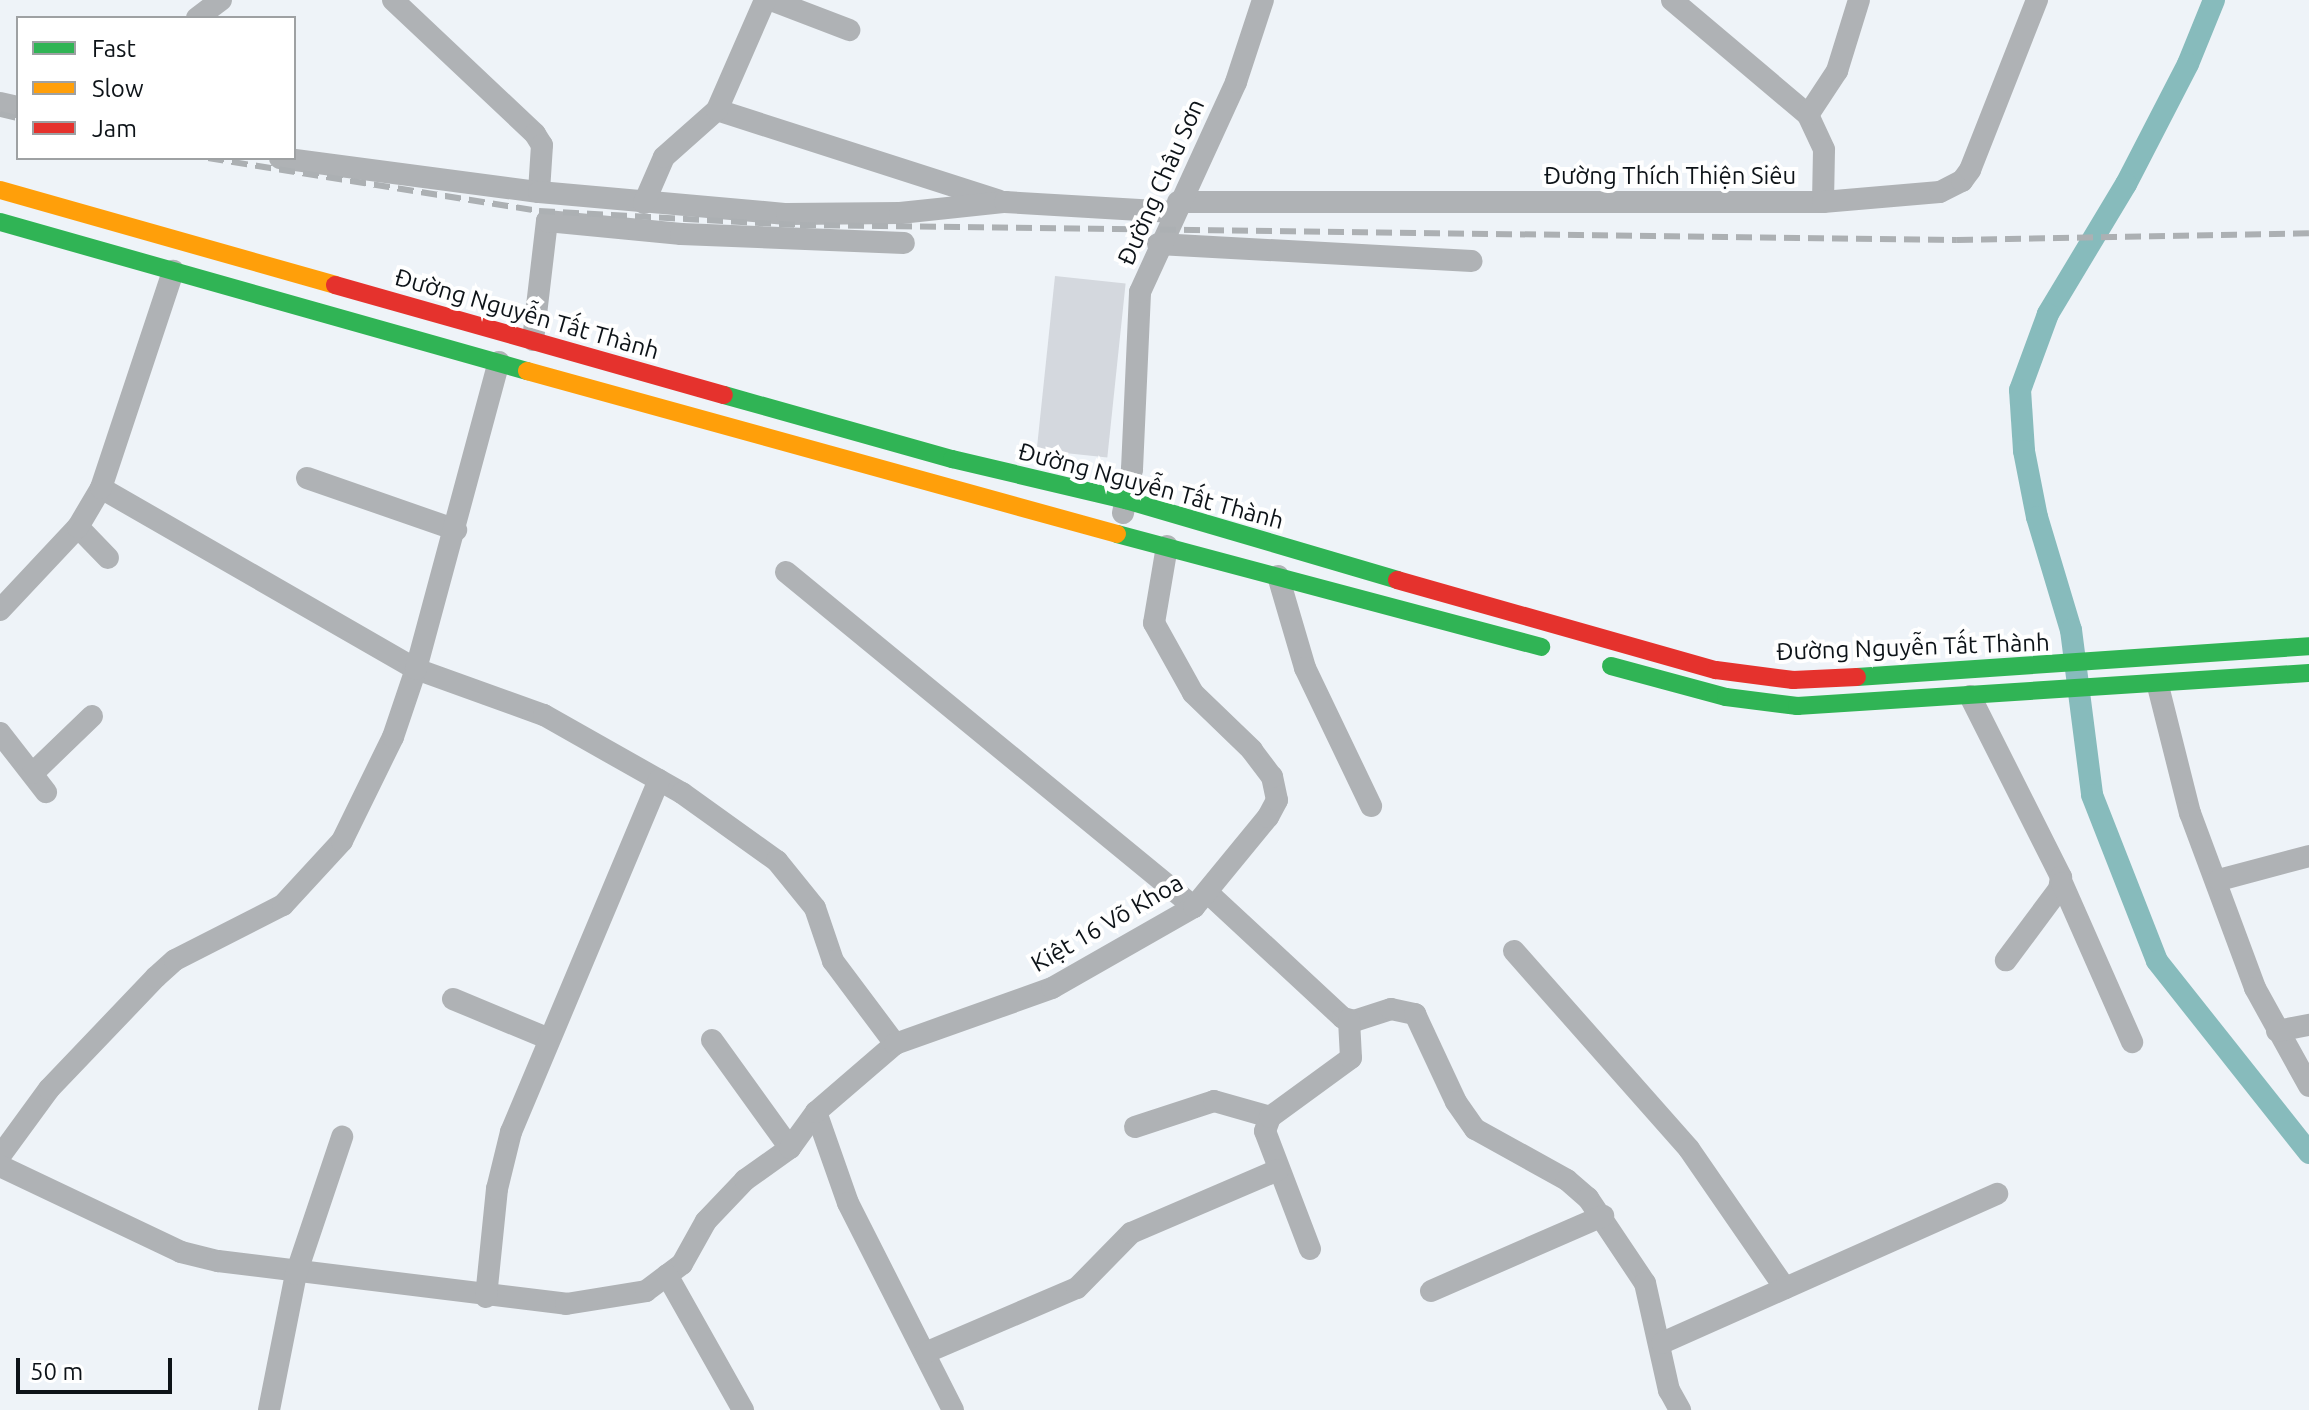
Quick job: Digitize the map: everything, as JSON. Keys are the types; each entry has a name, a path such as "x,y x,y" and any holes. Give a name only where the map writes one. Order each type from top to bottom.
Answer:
{"main road":[{"name":"Đường Nguyễn Tất Thành","path":"0,190 952,459 1126,500 1533,621 1716,670 1793,680 2107,663 2309,646"},
{"path":"0,222 1561,653"},
{"name":"Đường Nguyễn Tất Thành","path":"1591,661 1726,697 1797,706 2117,689 2309,673"}],"street":[{"path":"200,16 221,0"},
{"path":"393,0 535,134 542,145 539,192"},
{"path":"644,203 664,157 717,110 765,0"},
{"path":"771,0 849,30"},
{"name":"Đường Châu Sơn","path":"1118,533 1126,500 1140,292 1158,244 1236,82 1263,0"},
{"path":"1672,0 1808,115 1824,150 1823,202"},
{"path":"1808,115 1837,71 1859,0"},
{"name":"Đường Thích Thiện Siêu","path":"1005,202 1176,207 1823,202 1926,195 1962,181 2037,0"},
{"path":"717,110 1005,202"},
{"path":"295,160 539,192 787,214 900,213 1005,202"},
{"path":"533,340 547,221 681,234 904,243"},
{"path":"1158,244 1472,261"},
{"path":"0,610 78,527 101,488 173,271"},
{"path":"0,1156 49,1089 156,977 185,955 283,905 323,866 373,780 416,669 499,362"},
{"path":"307,478 456,530"},
{"path":"0,1166 181,1252 296,1274 566,1304 646,1291 682,1264 706,1221 745,1180 790,1148 816,1112 895,1044 833,961 815,908 777,861 659,780 544,715 416,669 101,488"},
{"path":"78,527 108,558"},
{"path":"1167,546 1154,623 1193,693 1252,750 1272,777 1277,800 1200,900"},
{"path":"786,572 1349,1020 1351,1058 1270,1117 1266,1139 1310,1249"},
{"path":"1278,576 1305,668 1371,806"},
{"path":"2158,686 2190,813 2219,880 2255,988 2309,1086"},
{"path":"1976,696 2132,1042"},
{"path":"33,773 92,716"},
{"path":"0,733 46,792"},
{"path":"486,1297 503,1161 549,1039 659,780"},
{"path":"2219,880 2309,856"},
{"path":"2006,960 2062,883"},
{"name":"Kiệt 16 Võ Khoa","path":"895,1044 1052,988 1200,900"},
{"path":"1514,951 1689,1149 1785,1288"},
{"path":"453,999 549,1039"},
{"path":"1349,1020 1391,1009 1415,1014 1456,1102 1475,1129 1567,1180 1603,1216 1645,1283 1662,1343 1669,1390 1680,1410"},
{"path":"2277,1031 2309,1025"},
{"path":"712,1040 790,1148"},
{"path":"1135,1127 1214,1101 1270,1117"},
{"path":"816,1112 848,1203 935,1349 953,1410"},
{"path":"269,1410 296,1274 342,1137"},
{"path":"935,1349 1060,1296 1087,1281 1131,1233 1278,1170"},
{"path":"1662,1343 1997,1194"},
{"path":"1431,1291 1536,1250 1603,1216"},
{"path":"667,1275 743,1410"}],"building":[{"path":"1055,276 1126,283 1107,457 1037,450"}],"waterway":[{"path":"2214,0 2188,64 2126,184 2048,314 2020,390 2024,451 2037,517 2071,630 2092,795 2157,961 2309,1153"}],"railway":[{"path":"0,114 16,118"},
{"path":"220,160 539,211 800,225 1957,240 2309,233"}],"traffic: fast":[{"path":"0,222 527,371"},
{"path":"724,395 952,459 1126,500 1397,580"},
{"path":"1117,534 1541,647"},
{"path":"1857,677 2309,646"},
{"path":"1611,666 1726,697 1797,706 2309,673"}],"traffic: slow":[{"path":"0,190 335,285"},
{"path":"527,371 1117,534"}],"traffic: jam":[{"path":"335,285 724,395"},
{"path":"1397,580 1716,670 1793,680 1857,677"}]}
